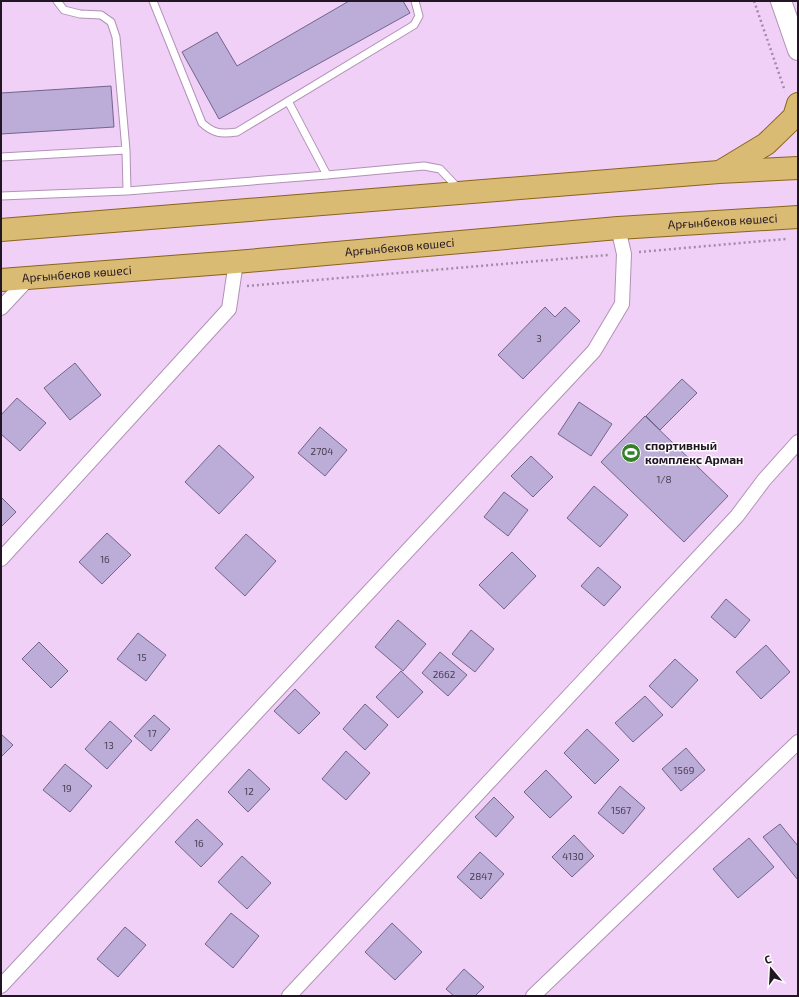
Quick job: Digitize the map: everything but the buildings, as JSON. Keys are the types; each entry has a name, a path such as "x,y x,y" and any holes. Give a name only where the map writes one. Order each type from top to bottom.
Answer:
{"main road":[{"path":"781,1 798,50"},
{"path":"719,172 766,144 796,110"},
{"path":"1,230 719,172 798,168"},
{"name":"Арғынбеков көшесі","path":"1,280 236,262 618,228 798,217"}],"street":[{"path":"1,986 594,351 622,304 624,254 618,228"},
{"path":"1,559 229,309 236,262"},
{"path":"1,308 29,278"},
{"path":"289,996 736,516 764,480 798,442"},
{"path":"533,996 798,742"}],"lane":[{"path":"56,1 64,10 80,14 101,15 110,22 116,37 126,150 127,191"},
{"path":"153,1 202,123 210,130 222,134 237,132 414,25 419,16 415,1"},
{"path":"288,101 328,176"},
{"path":"1,157 126,150"},
{"path":"1,196 127,191 328,176 424,166 440,169 463,193"}],"path":[{"path":"754,1 796,110"},
{"path":"232,288 790,239"}],"place":[{"name":"спортивный комплекс Арман","path":"631,453"}]}
